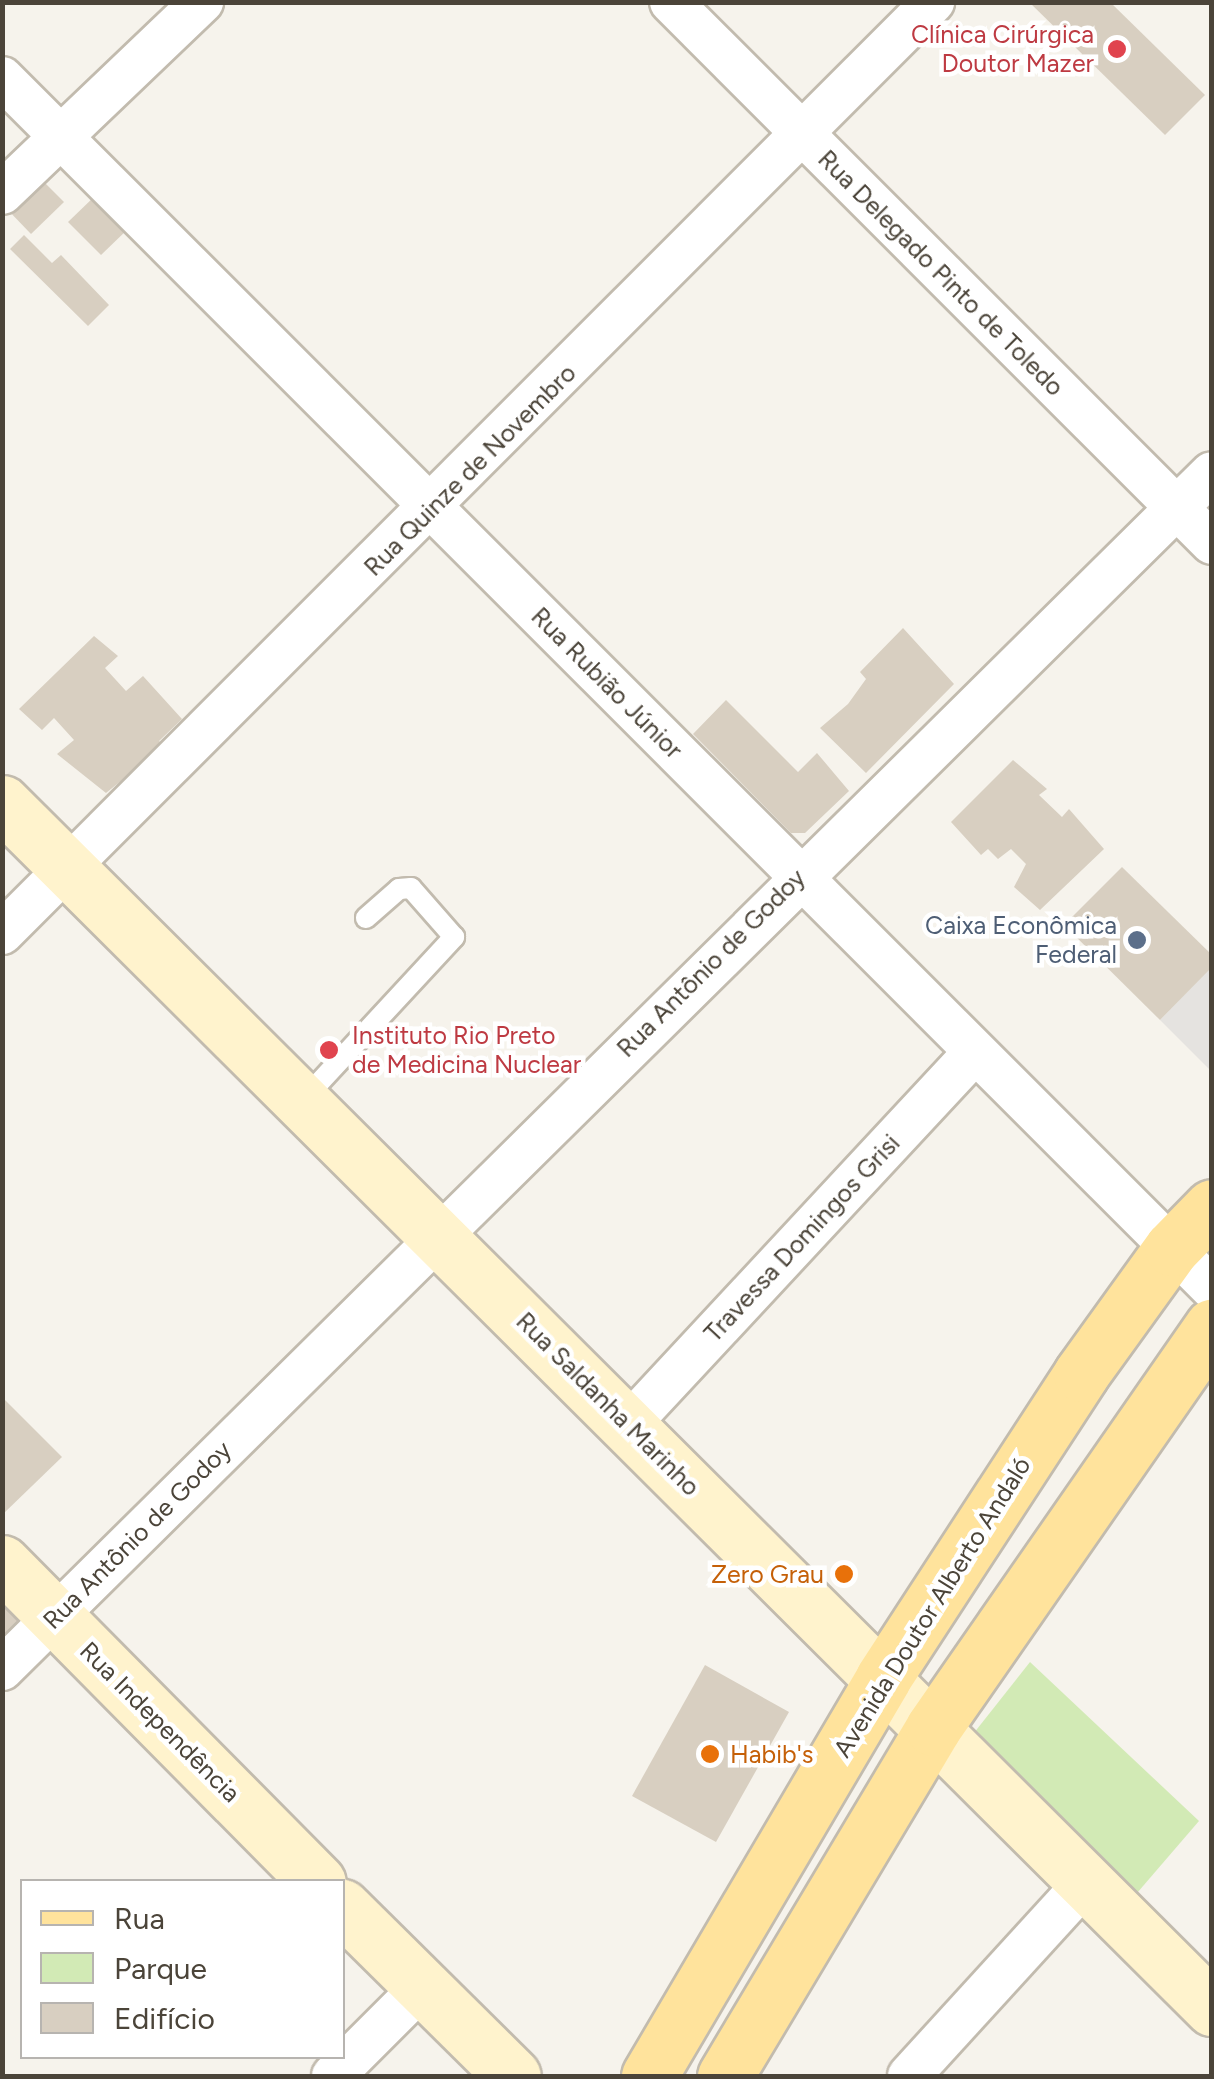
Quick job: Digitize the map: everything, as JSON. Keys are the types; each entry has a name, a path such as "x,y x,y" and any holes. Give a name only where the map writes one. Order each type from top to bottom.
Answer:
{"main road":[{"name":"Avenida Doutor Alberto Andaló","path":"649,2076 883,1678 1172,1248 1212,1207"},
{"path":"725,2076 934,1728 1212,1326"}],"street":[{"path":"2,193 202,2"},
{"name":"Rua Delegado Pinto de Toledo","path":"672,2 1212,543"},
{"name":"Rua Quinze de Novembro","path":"2,934 804,137 933,2"},
{"name":"Rua Rubião Júnior","path":"2,78 1212,1288"},
{"name":"Rua Antônio de Godoy","path":"2,1669 799,875 1212,473"},
{"name":"Rua Saldanha Marinho","path":"2,802 1212,2008"},
{"name":"Travessa Domingos Grisi","path":"628,1425 976,1052"},
{"name":"Rua Independência","path":"2,1562 315,1879"},
{"path":"909,2076 1086,1882"},
{"path":"345,1910 513,2076"},
{"path":"333,2076 422,1987"}],"lane":[{"path":"302,1101 454,937 411,888 400,889 366,918"}],"green space":[{"path":"1030,1662 1199,1821 1125,1907 966,1743"}],"shaded area":[{"path":"1211,967 1211,1071 1160,1020"}],"building":[{"name":"Clínica Cirúrgica Doutor Mazer","path":"1029,2 1110,2 1205,95 1165,135"},
{"path":"38,176 64,202 31,234 6,208"},
{"path":"96,195 129,228 101,255 68,222"},
{"path":"24,235 52,263 61,255 109,305 88,326 10,249"},
{"path":"903,628 954,684 866,773 820,728 848,704 866,679 860,672"},
{"path":"94,636 118,656 105,668 126,691 143,676 182,719 159,741 164,746 106,793 57,754 74,740 54,718 42,730 19,709"},
{"path":"726,700 798,772 817,753 849,791 805,833 791,833 693,734"},
{"path":"1013,760 1047,789 1039,795 1062,817 1069,809 1104,849 1040,910 1014,887 1026,864 1011,849 998,859 988,849 981,855 951,822"},
{"name":"Caixa Econômica Federal","path":"1122,867 1212,955 1212,967 1160,1020 1064,925"},
{"path":"2,1397 62,1457 2,1515"},
{"path":"2,1593 30,1620 2,1648"},
{"name":"Habib's","path":"705,1665 789,1712 716,1842 632,1796"}],"place":[{"name":"Clínica Cirúrgica Doutor Mazer","path":"1117,49"},
{"name":"Caixa Econômica Federal","path":"1137,940"},
{"name":"Instituto Rio Preto de Medicina Nuclear","path":"329,1050"},
{"name":"Zero Grau","path":"844,1574"},
{"name":"Habib's","path":"710,1754"}]}
